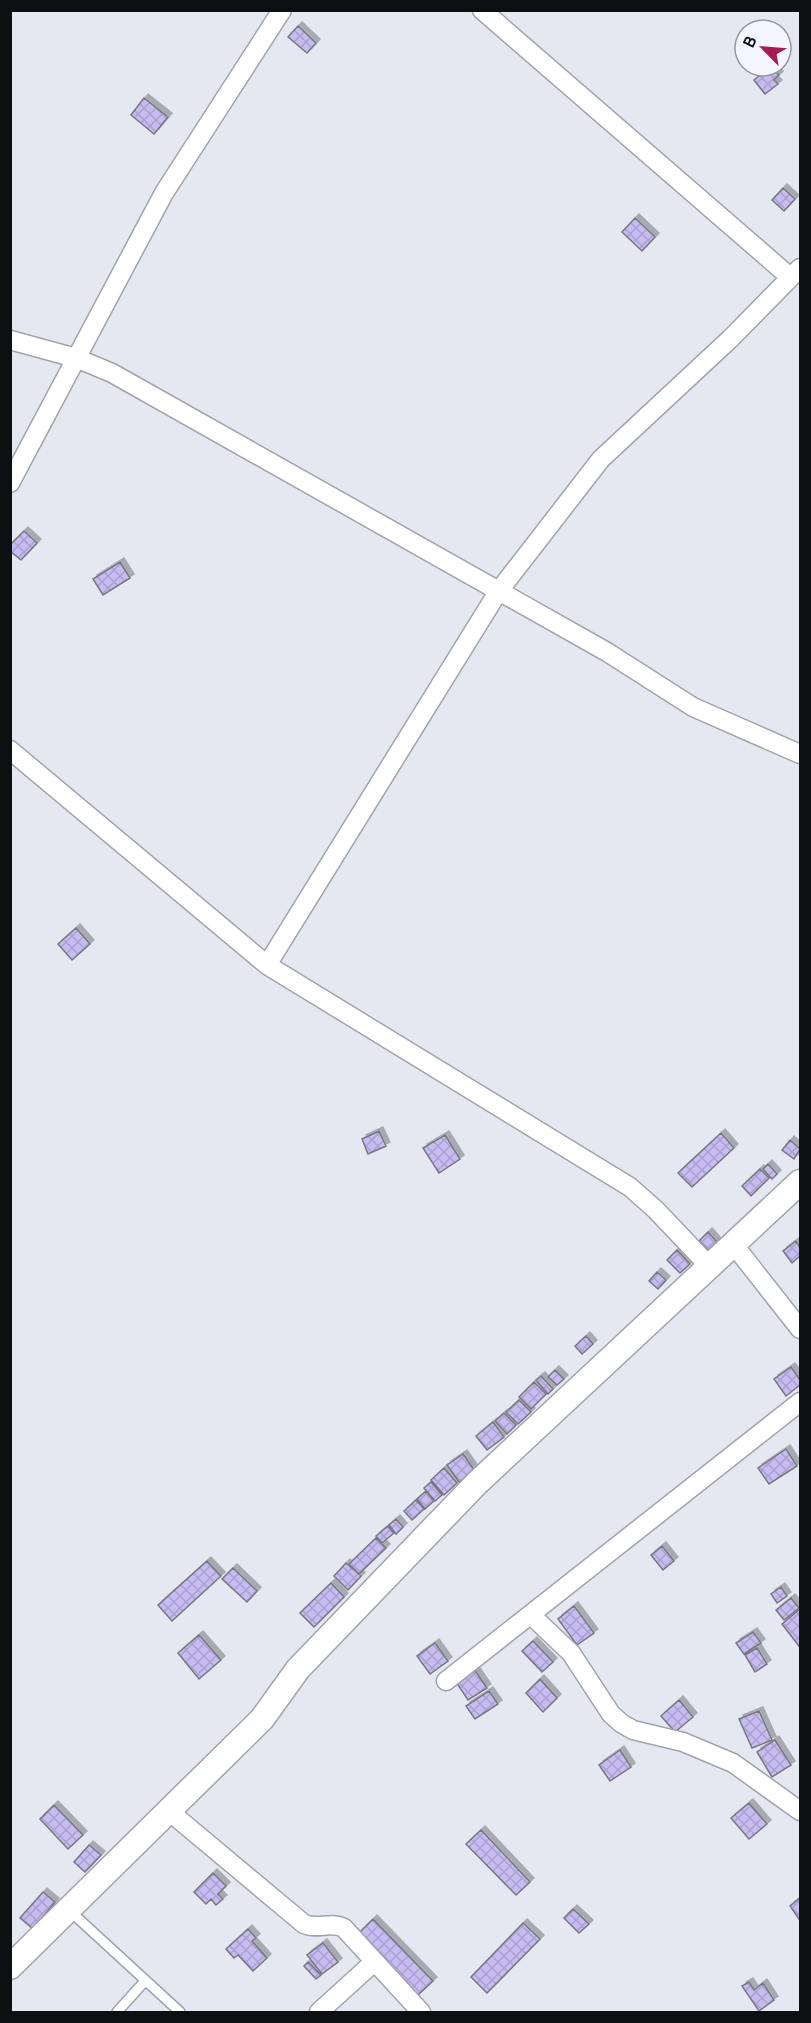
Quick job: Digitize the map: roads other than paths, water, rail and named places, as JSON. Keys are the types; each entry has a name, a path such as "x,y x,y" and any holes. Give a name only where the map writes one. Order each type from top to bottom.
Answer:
{"main road":[{"path":"10,1967 262,1719 298,1669 477,1483 801,1182"}],"street":[{"path":"10,483 164,194 282,10"},
{"path":"267,965 498,592 601,459 730,339 795,273 482,10"},
{"path":"10,340 95,365 144,390 607,652 693,707 801,754"},
{"path":"10,750 267,965 630,1187 656,1210 711,1267"},
{"path":"734,1245 801,1329"},
{"path":"446,1681 801,1402"},
{"path":"531,1615 571,1653 611,1714 621,1723 633,1730 682,1742 717,1755 733,1763 801,1811"},
{"path":"170,1812 304,1924 313,1927 339,1926 421,2013"},
{"path":"319,2013 374,1962"}],"lane":[{"path":"68,1909 180,2013"},
{"path":"117,2013 146,1981"}]}
